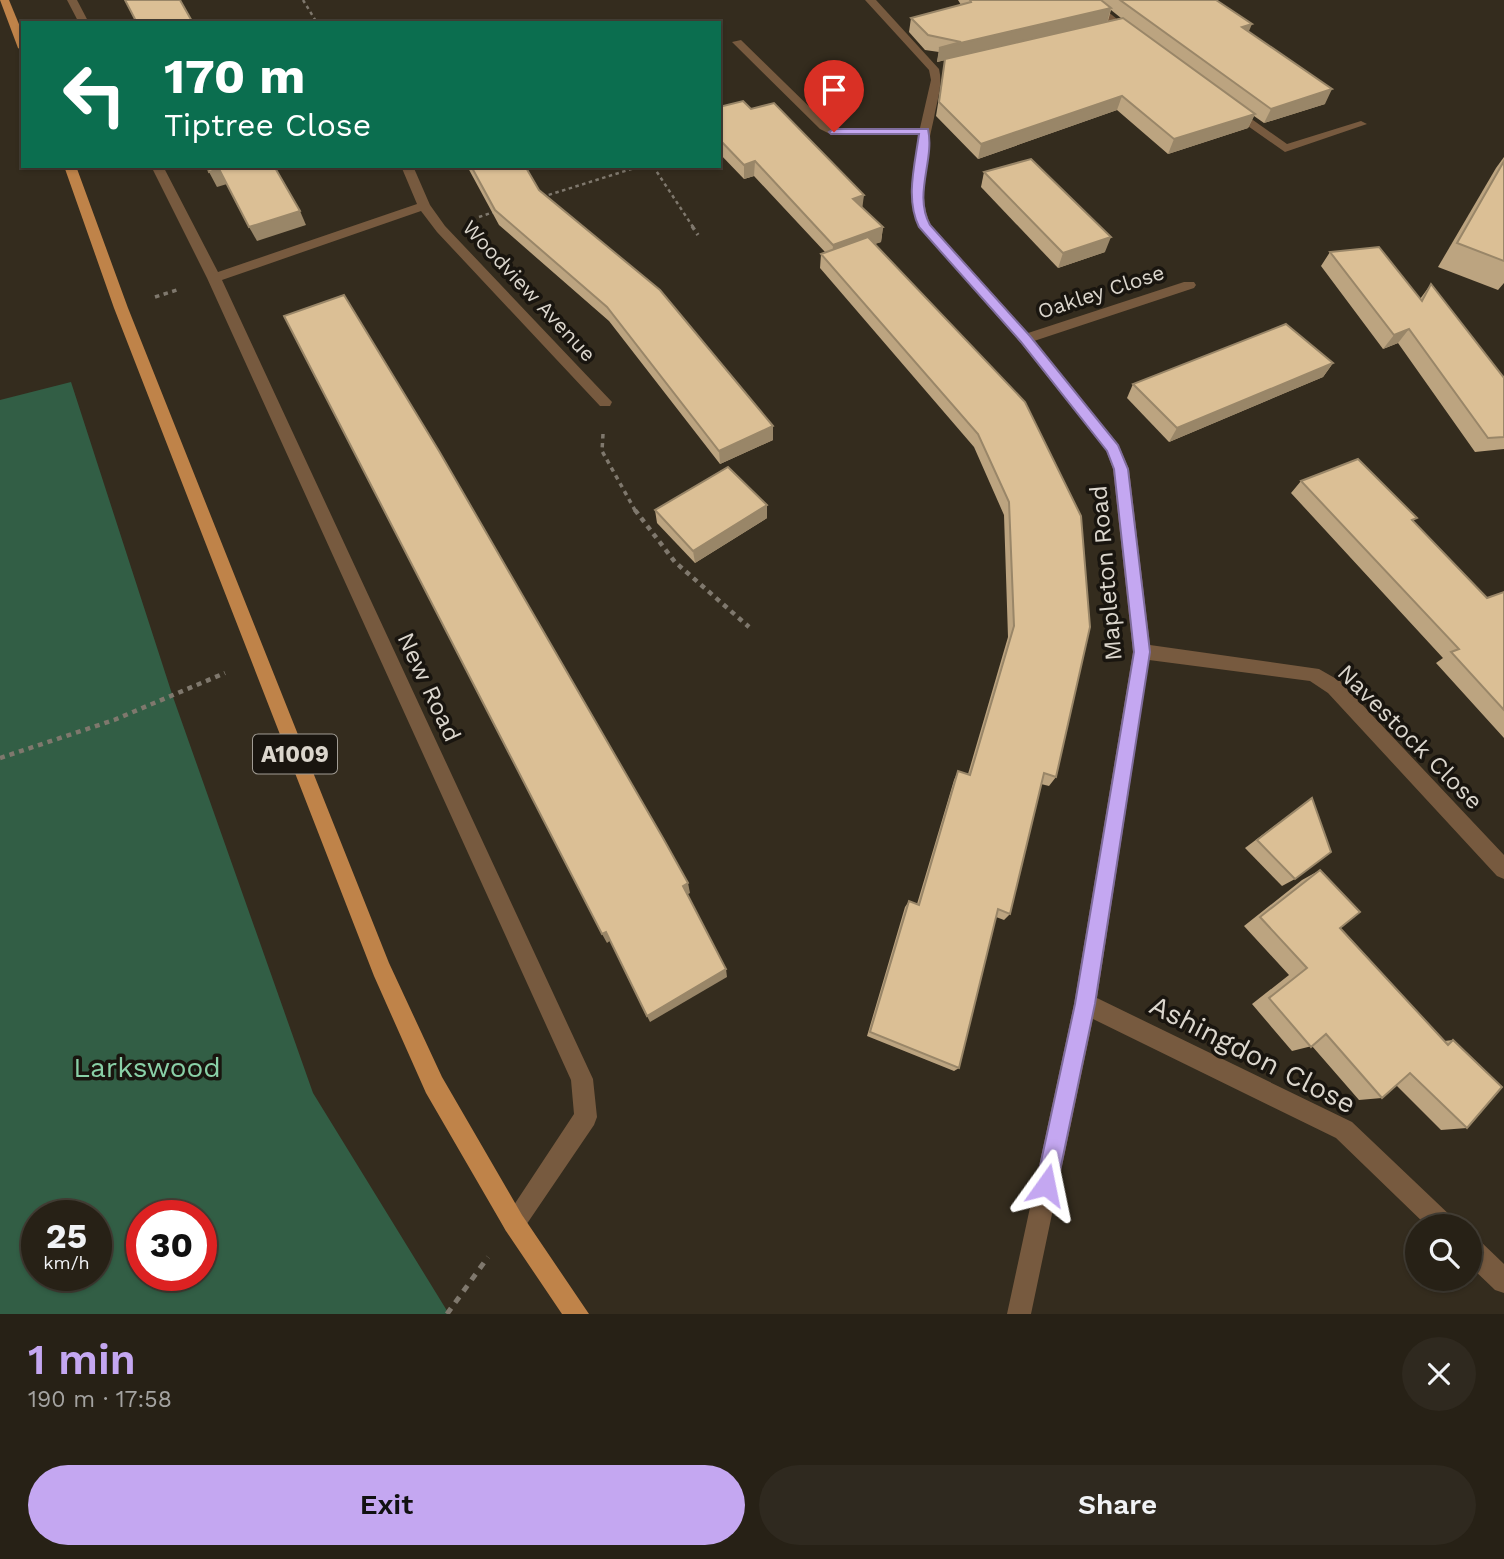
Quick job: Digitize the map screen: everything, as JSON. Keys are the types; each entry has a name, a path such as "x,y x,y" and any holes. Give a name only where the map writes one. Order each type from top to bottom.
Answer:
{"main road":[{"path":"4,0 21,43"},
{"name":"A1009","path":"71,168 121,308 381,969 428,1074 514,1223 577,1314"}],"street":[{"path":"72,0 83,21"},
{"name":"Mapleton Road","path":"870,0 940,68 925,131 918,212 925,227 1026,339 1113,448 1121,469 1142,652 1085,1004 1019,1314"},
{"path":"1087,0 1142,42"},
{"path":"1107,29 1120,26"},
{"path":"737,42 824,127 834,132 925,131"},
{"path":"1220,101 1284,148 1361,124"},
{"name":"New Road","path":"158,168 214,278 582,1079 586,1116 514,1223"},
{"name":"Woodview Avenue","path":"408,168 424,206 441,229 605,402"},
{"path":"214,278 424,206"},
{"name":"Oakley Close","path":"1026,339 1189,285"},
{"name":"Navestock Close","path":"1142,652 1313,674 1334,687 1504,869"},
{"name":"Ashingdon Close","path":"1085,1004 1344,1130 1432,1214"},
{"path":"1482,1260 1504,1281"}],"path":[{"path":"303,0 316,21"},
{"path":"534,200 635,168"},
{"path":"654,168 698,235"},
{"path":"441,229 508,208"},
{"path":"154,297 189,286"},
{"path":"605,402 602,452 636,512 675,562 749,627"},
{"path":"0,758 44,745 173,697 258,659"},
{"path":"447,1314 514,1223"}],"green space":[{"name":"Larkswood","path":"71,382 173,697 313,1093 449,1314 0,1314 0,400"}],"building":[{"path":"125,0 180,0 192,21 136,21"},
{"path":"970,0 1101,0 1111,8 939,48 961,42 928,35 911,18 971,2"},
{"path":"1120,0 1216,0 1252,24 1242,27 1332,89 1271,109"},
{"path":"1123,18 1255,114 1174,139 1122,96 981,144 939,102 945,59"},
{"path":"743,101 751,109 774,103 864,195 853,199 883,227 833,245 755,161 744,165 721,141 721,106"},
{"path":"1031,159 1111,237 1063,253 984,172"},
{"path":"1504,161 1504,261 1457,243"},
{"path":"208,168 275,168 300,211 249,227 219,169 209,172"},
{"path":"472,168 526,168 539,190 660,290 773,426 719,451 607,307 495,210"},
{"path":"868,237 1025,402 1081,516 1090,627 1056,777 1044,773 1010,914 998,909 959,1068 870,1032 909,901 919,905 958,771 970,775 1014,626 1009,502 978,434 821,254"},
{"path":"1379,247 1422,301 1431,284 1504,378 1504,437 1488,438 1409,329 1394,335 1330,252"},
{"path":"344,295 439,451 663,838 688,883 683,886 726,969 647,1016 606,932 602,934 284,316"},
{"path":"1286,324 1333,363 1177,428 1133,384"},
{"path":"1358,459 1417,518 1412,520 1487,598 1504,592 1504,710 1451,652 1459,649 1301,481"},
{"path":"728,467 767,505 693,551 655,510"},
{"path":"1312,798 1331,852 1295,879 1257,840"},
{"path":"1320,870 1360,912 1340,928 1448,1045 1453,1040 1502,1087 1467,1128 1410,1073 1382,1098 1326,1034 1311,1047 1269,998 1307,968 1260,917"}],"route":[{"path":"834,132 850,134 925,131 917,199 918,212 925,227 1026,339 1113,448 1121,469 1142,652 1085,1004 1046,1185"}]}
